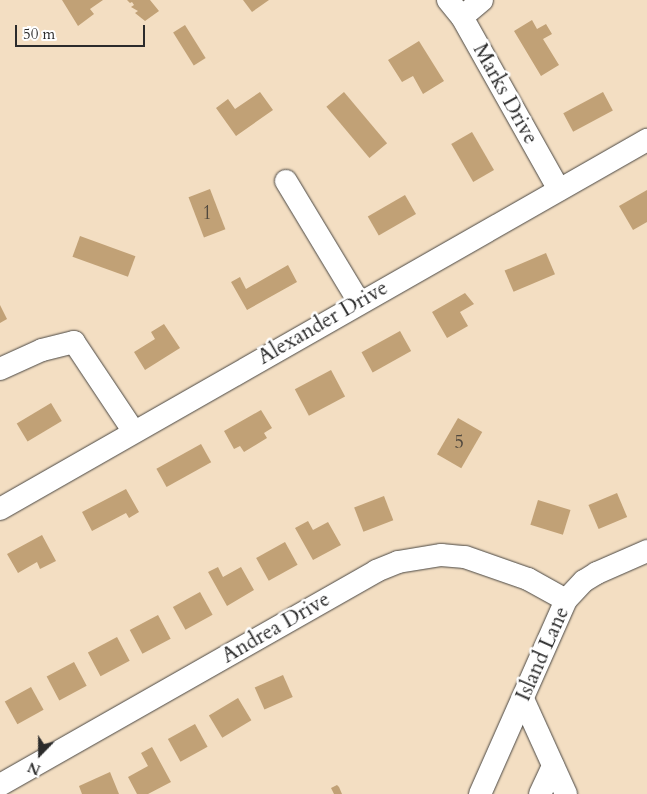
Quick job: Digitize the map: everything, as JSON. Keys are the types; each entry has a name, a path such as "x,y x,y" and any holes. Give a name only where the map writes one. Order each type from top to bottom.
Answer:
{"street":[{"path":"455,8 482,0"},
{"name":"Marks Drive","path":"455,8 559,190"},
{"name":"Alexander Drive","path":"0,509 359,302 647,140"},
{"path":"286,181 359,302"},
{"path":"0,369 42,350 74,342 134,432"},
{"name":"Island Lane","path":"480,794 566,600 584,581 597,573 647,551"},
{"name":"Andrea Drive","path":"0,785 376,571 398,562 433,556 465,557 528,579 566,600"},
{"path":"523,699 566,794"},
{"path":"540,794 553,766"}],"building":[{"path":"62,0 103,0 90,9 94,14 78,26"},
{"path":"127,0 150,0 159,11 145,21 135,13 138,11 131,7 134,5 132,2 130,3"},
{"path":"243,0 269,0 252,12"},
{"path":"532,20 537,29 546,24 552,34 543,39 559,65 541,76 514,31"},
{"path":"185,25 206,58 194,65 173,32"},
{"path":"419,41 444,81 423,94 413,76 402,82 388,60"},
{"path":"260,92 273,110 236,136 216,108 228,99 235,109"},
{"path":"344,92 387,143 369,158 326,107"},
{"path":"603,92 613,111 573,132 563,113"},
{"path":"472,132 494,170 473,182 451,144"},
{"path":"210,189 225,229 204,237 189,197"},
{"path":"647,190 647,222 633,230 619,206"},
{"path":"405,195 416,214 379,236 368,216"},
{"path":"80,236 135,256 128,277 72,257"},
{"path":"546,253 555,274 514,292 505,271"},
{"path":"288,265 297,282 247,310 231,282 240,277 246,289"},
{"path":"465,293 474,304 460,312 468,326 447,338 432,312"},
{"path":"0,305 7,319 0,323"},
{"path":"164,324 180,348 145,370 134,352 155,339 151,332"},
{"path":"400,331 411,351 373,372 362,352"},
{"path":"331,370 345,396 309,416 295,389"},
{"path":"51,403 62,421 28,442 17,424"},
{"path":"261,410 272,428 264,433 267,438 244,452 240,446 234,449 224,431"},
{"path":"458,418 482,432 461,468 437,454"},
{"path":"201,444 211,462 167,487 156,469"},
{"path":"126,489 139,512 129,518 126,513 92,531 82,512"},
{"path":"617,493 627,517 599,529 588,505"},
{"path":"384,496 393,520 363,532 354,507"},
{"path":"538,500 571,510 563,535 530,525"},
{"path":"308,521 313,530 328,522 341,545 313,560 295,528"},
{"path":"42,535 56,561 40,569 37,562 18,573 7,554"},
{"path":"285,542 298,565 269,581 256,558"},
{"path":"218,567 223,577 241,567 254,590 227,606 208,572"},
{"path":"200,592 213,615 185,630 173,607"},
{"path":"158,615 171,639 142,654 130,630"},
{"path":"117,637 130,661 101,676 88,652"},
{"path":"74,662 87,686 59,700 47,677"},
{"path":"283,675 293,697 264,710 255,688"},
{"path":"31,687 44,710 17,724 5,702"},
{"path":"238,698 251,720 222,738 209,716"},
{"path":"195,724 208,747 180,762 168,739"},
{"path":"152,747 171,782 148,794 137,794 128,777 148,766 141,753"},
{"path":"110,772 119,794 82,794 79,786"},
{"path":"337,785 342,794 334,794 331,788"}]}
